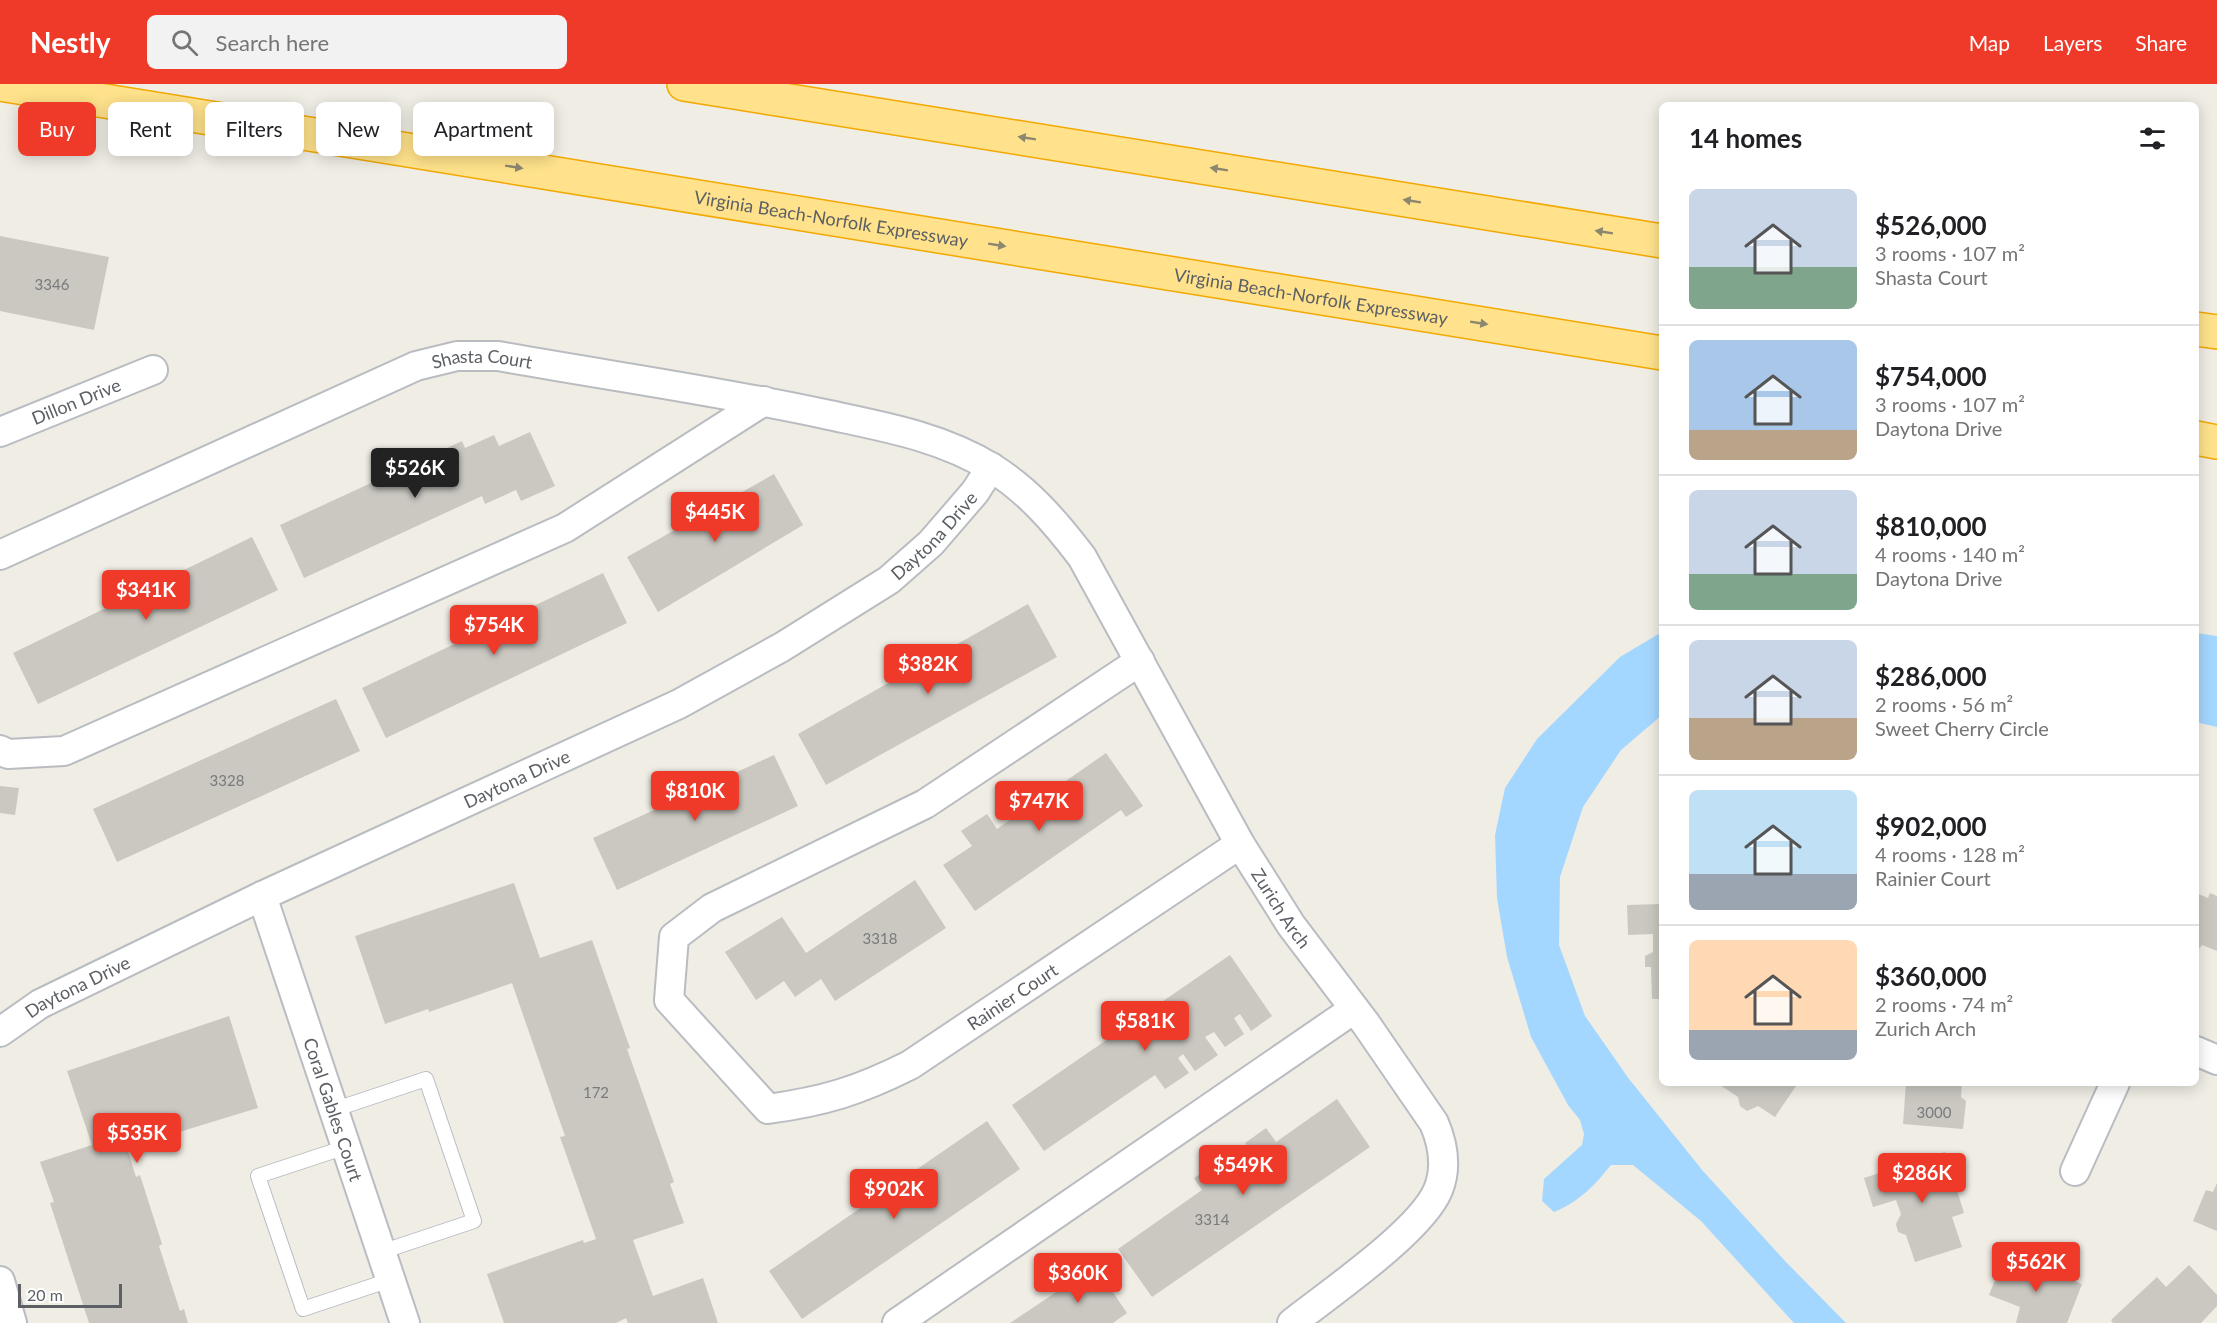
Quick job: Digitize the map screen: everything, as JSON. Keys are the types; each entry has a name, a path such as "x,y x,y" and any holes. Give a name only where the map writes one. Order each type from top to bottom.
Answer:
{"highway":[{"name":"Virginia Beach-Norfolk Expressway","path":"0,84 1659,352"},
{"path":"684,84 1659,242"},
{"path":"2199,329 2217,332"},
{"path":"2199,439 2217,442"}],"street":[{"name":"Shasta Court","path":"0,555 416,366 457,356 498,356 764,401 908,432 945,444 991,467"},
{"name":"Dillon Drive","path":"0,432 153,370"},
{"path":"0,750 8,754 64,751 565,528 764,401"},
{"name":"Zurich Arch","path":"991,467 1015,484 1051,518 1082,556 1240,844 1291,925 1354,1009 1434,1123 1440,1137 1444,1163 1439,1189 1426,1211 1373,1259 1292,1323"},
{"name":"Daytona Drive","path":"0,1032 40,1004 262,897 679,704 782,647 889,580 931,543 975,492 991,467"},
{"name":"Rainier Court","path":"1140,661 925,804 712,908 674,937 669,1000 768,1109 817,1102 865,1088 910,1065 1240,844"},
{"name":"Coral Gables Court","path":"262,897 405,1323"},
{"path":"897,1323 1354,1009"},
{"path":"2199,1052 2217,1060"},
{"path":"2075,1172 2114,1086"},
{"path":"0,1281 12,1323"}],"lane":[{"path":"333,1110 426,1079 441,1123 474,1221 381,1252"},
{"path":"346,1147 258,1176 303,1309 390,1280"}],"water":[{"path":"2199,633 2217,636 2217,727 2199,723"},
{"path":"1659,634 1659,718 1621,750 1583,807 1560,877 1559,945 1585,1016 1629,1079 1703,1171 1785,1261 1846,1323 1794,1323 1701,1221 1633,1165 1611,1165 1586,1192 1554,1212 1542,1201 1544,1179 1582,1145 1584,1134 1580,1120 1568,1105 1531,1037 1507,957 1497,898 1495,835 1505,788 1537,739 1620,657"}],"building":[{"path":"0,236 109,257 94,330 0,311"},
{"path":"530,432 555,486 521,501 516,490 485,504 482,496 304,578 280,525 462,441 465,448 494,435 499,446"},
{"path":"774,474 803,525 658,612 627,557"},
{"path":"252,537 278,590 38,704 13,653"},
{"path":"603,573 627,623 386,738 362,688"},
{"path":"1028,604 1057,657 826,785 798,734"},
{"path":"336,699 360,751 117,862 93,809"},
{"path":"1106,753 1143,806 1126,817 1121,810 975,911 943,865 972,846 961,831 987,814 997,829"},
{"path":"774,755 798,806 617,890 593,838"},
{"path":"0,786 19,788 15,815 0,813"},
{"path":"915,880 946,928 835,1001 821,979 795,997 784,981 756,1000 725,952 782,917 806,953"},
{"path":"514,883 540,958 592,940 630,1048 627,1049 674,1182 670,1184 684,1223 633,1240 653,1296 703,1278 718,1323 628,1323 626,1318 616,1323 504,1323 487,1274 583,1240 584,1243 596,1239 560,1137 565,1136 512,983 429,1012 428,1009 385,1024 355,936"},
{"path":"2210,893 2217,896 2217,951 2202,945 2199,949 2199,894 2208,898"},
{"path":"1659,904 1659,999 1652,999 1651,967 1645,967 1645,956 1653,952 1653,934 1628,935 1627,905"},
{"path":"1230,955 1272,1016 1251,1031 1240,1014 1234,1018 1244,1034 1225,1047 1214,1032 1205,1037 1218,1055 1195,1071 1183,1054 1178,1058 1189,1073 1165,1089 1155,1075 1044,1151 1012,1105"},
{"path":"229,1016 258,1108 127,1148 136,1177 140,1175 162,1244 159,1246 180,1311 184,1309 188,1323 89,1323 50,1203 54,1202 40,1162 92,1145 67,1071"},
{"path":"1722,1086 1796,1086 1775,1117 1758,1106 1747,1111 1740,1106 1738,1097"},
{"path":"1906,1086 1962,1086 1961,1097 1966,1101 1963,1129 1903,1124"},
{"path":"1337,1099 1370,1147 1152,1297 1118,1249 1202,1190 1194,1178 1214,1165 1222,1177 1253,1155 1245,1143 1266,1128 1276,1142"},
{"path":"987,1121 1020,1169 802,1319 769,1271"},
{"path":"1945,1152 1964,1213 1952,1217 1962,1247 1915,1262 1906,1235 1898,1232 1896,1224 1901,1214 1896,1200 1873,1207 1864,1178"},
{"path":"2217,1183 2217,1231 2193,1221 2206,1190 2213,1192"},
{"path":"2004,1258 2036,1270 2037,1266 2082,1284 2067,1323 2016,1323 2020,1307 1989,1295"},
{"path":"2189,1265 2217,1295 2217,1306 2201,1323 2113,1323 2111,1320 2157,1277 2166,1287"},
{"path":"1095,1266 1127,1313 1113,1323 1010,1323"}]}
